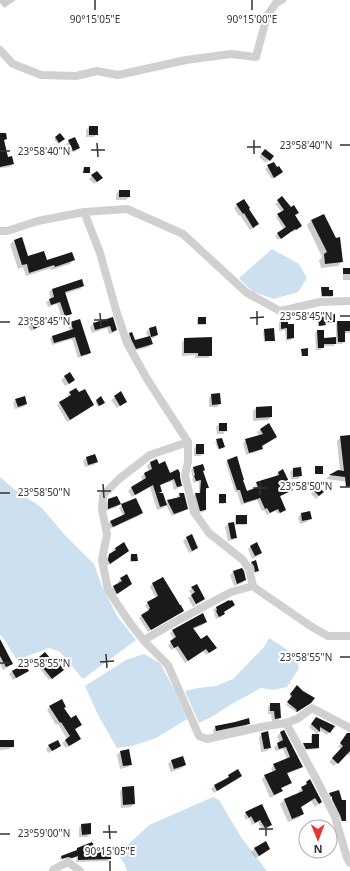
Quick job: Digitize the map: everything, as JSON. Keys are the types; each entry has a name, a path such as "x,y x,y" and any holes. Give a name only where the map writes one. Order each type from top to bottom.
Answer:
{"street":[{"path":"0,50 13,64 41,75 76,76 97,71 118,75 186,60 231,54 256,57 267,16 276,3 282,0"},
{"path":"0,231 7,231 38,221 84,212 127,209 183,234 247,293 280,311 320,302 350,301"},
{"path":"84,212 100,253 127,343 147,379 188,442 188,462 185,476 194,512 209,533 243,560 249,569 253,586 258,590 312,627 328,636 350,636"},
{"path":"188,442 150,455 119,479 103,495 102,510 107,534 102,560 108,590 130,623 168,665 199,736 207,739 261,726 286,723 297,719 312,708 350,728"},
{"path":"144,640 231,592 253,586"},
{"path":"286,723 335,817 347,858 350,863"},
{"path":"54,871 68,862 80,871"}],"water":[{"path":"272,249 299,264 307,278 298,292 274,299 253,292 239,278"},
{"path":"0,477 15,490 42,508 63,533 94,564 101,584 117,616 136,640 83,679 60,652 49,648 17,660 0,635"},
{"path":"269,638 285,648 297,659 299,668 287,687 273,690 261,688 199,723 185,691 216,686 233,679 264,647"},
{"path":"144,654 160,663 175,691 187,719 156,738 132,746 117,748 99,717 85,686 126,660"},
{"path":"213,797 219,800 241,837 267,871 127,871 118,854 149,825"}],"building":[{"path":"89,126 98,126 98,135 89,135"},
{"path":"0,133 6,133 7,139 4,140 8,157 12,156 14,164 0,167"},
{"path":"60,133 65,139 59,143 55,137"},
{"path":"75,137 80,148 73,151 68,140"},
{"path":"265,149 274,156 270,161 261,154"},
{"path":"274,162 283,172 274,178 267,165"},
{"path":"84,167 90,167 90,173 83,173"},
{"path":"97,171 103,178 97,182 91,175"},
{"path":"119,190 130,190 130,197 119,197"},
{"path":"282,196 291,207 294,205 299,213 295,215 302,226 281,239 277,233 286,227 277,214 284,210 277,200"},
{"path":"244,199 259,224 253,228 244,213 243,214 236,204"},
{"path":"324,214 336,238 340,237 343,262 325,264 324,254 327,252 311,220"},
{"path":"22,237 28,256 44,251 47,260 72,252 75,260 55,267 54,265 29,273 27,264 22,265 14,240"},
{"path":"343,268 350,268 350,274 343,274"},
{"path":"82,279 84,286 65,292 72,314 65,316 60,302 51,305 49,299 54,297 52,289"},
{"path":"321,287 329,287 329,290 333,290 333,296 322,296"},
{"path":"335,314 335,322 325,322 326,325 319,326 318,315"},
{"path":"288,315 288,324 294,324 294,338 287,339 287,328 281,329 281,316"},
{"path":"113,317 117,330 112,332 110,326 95,330 93,323"},
{"path":"198,317 206,317 206,324 198,324"},
{"path":"41,318 44,324 34,329 31,323"},
{"path":"80,319 91,353 81,356 75,337 54,343 52,336 73,329 70,322"},
{"path":"337,321 350,321 350,331 345,331 345,342 338,342"},
{"path":"156,326 158,335 151,337 149,328"},
{"path":"274,328 275,341 265,341 264,329"},
{"path":"317,330 324,330 324,338 336,337 336,344 324,344 324,348 318,348"},
{"path":"132,332 135,340 150,336 153,344 136,349 129,333"},
{"path":"212,337 212,356 198,356 198,353 184,353 184,338"},
{"path":"308,348 308,356 302,356 301,349"},
{"path":"70,372 75,380 69,384 64,376"},
{"path":"76,388 79,392 85,389 94,405 70,420 59,402 71,395 69,392"},
{"path":"121,391 127,402 120,406 114,396"},
{"path":"220,393 221,404 212,405 211,394"},
{"path":"25,396 27,404 18,407 15,399"},
{"path":"101,396 105,403 99,406 96,400"},
{"path":"272,406 272,417 256,418 256,407"},
{"path":"219,423 227,423 227,431 219,431"},
{"path":"269,423 277,437 262,446 263,449 249,453 245,439 263,434 260,429"},
{"path":"350,435 350,486 346,487 345,477 329,475 338,470 344,471 340,436"},
{"path":"222,438 225,447 219,449 216,439"},
{"path":"196,444 204,444 204,454 196,454"},
{"path":"95,454 98,462 88,465 86,457"},
{"path":"237,456 247,491 258,487 256,482 279,475 278,472 283,469 293,490 280,496 286,510 280,513 278,509 270,513 267,508 265,509 260,498 244,503 240,490 237,490 227,460"},
{"path":"157,459 159,464 165,461 170,473 178,469 182,486 177,487 174,479 160,485 162,492 158,493 163,493 167,505 160,507 153,485 135,495 131,487 146,478 144,473 152,469 150,462"},
{"path":"203,464 205,470 203,471 209,488 206,488 206,510 200,511 195,493 200,493 201,480 196,481 193,467"},
{"path":"315,466 323,466 323,474 315,474"},
{"path":"301,467 302,476 293,477 293,468"},
{"path":"318,487 324,492 319,496 313,490"},
{"path":"179,493 184,493 188,509 174,514 167,500 180,497"},
{"path":"219,494 226,494 226,503 219,503"},
{"path":"117,496 121,504 108,509 108,499"},
{"path":"136,498 143,513 113,527 110,521 125,514 121,504"},
{"path":"310,511 312,519 302,521 301,513"},
{"path":"236,515 247,515 247,524 236,524"},
{"path":"234,522 237,538 231,539 228,523"},
{"path":"192,534 198,548 192,551 186,537"},
{"path":"124,542 129,551 110,564 108,560 109,554 116,550 115,548"},
{"path":"257,542 262,553 255,556 250,546"},
{"path":"131,554 137,554 138,561 131,561"},
{"path":"256,560 259,571 255,572 254,566 251,562"},
{"path":"242,568 246,580 237,584 233,571"},
{"path":"127,574 132,584 117,594 113,586 122,581 120,578"},
{"path":"163,577 184,611 151,630 141,615 150,608 147,602 158,596 152,583"},
{"path":"197,584 205,599 196,604 191,595 195,592 191,587"},
{"path":"229,600 232,600 235,605 219,617 216,607"},
{"path":"203,613 207,622 193,628 201,639 207,635 217,648 209,653 206,649 188,661 178,646 174,648 170,641 176,637 172,630"},
{"path":"0,639 13,664 6,667 0,656"},
{"path":"45,652 51,659 54,657 64,670 52,679 39,663 41,661 39,657"},
{"path":"24,664 29,671 16,678 12,671"},
{"path":"297,685 303,691 315,698 311,703 297,712 297,710 287,702 292,696 290,694"},
{"path":"62,699 66,707 64,708 71,718 76,715 82,725 75,729 81,739 69,746 65,740 70,736 49,706"},
{"path":"270,703 280,703 281,718 275,719 274,711 270,711"},
{"path":"316,717 335,726 330,733 320,727 320,732 311,724"},
{"path":"249,718 250,724 216,731 215,726"},
{"path":"284,730 303,767 287,773 292,783 281,788 283,791 274,795 264,775 276,770 273,764 290,757 286,747 279,749 277,743 283,740 280,732"},
{"path":"268,731 271,748 264,749 261,733"},
{"path":"347,733 350,733 350,751 338,764 332,758 343,746 340,743"},
{"path":"312,734 319,734 319,748 306,749 303,743 312,743"},
{"path":"0,740 14,740 14,747 0,747"},
{"path":"58,740 61,746 52,751 48,745"},
{"path":"129,749 132,765 123,766 120,751"},
{"path":"183,756 186,765 174,769 171,760"},
{"path":"238,769 242,776 217,791 214,785 229,777 228,775"},
{"path":"310,779 322,802 319,804 315,798 301,807 304,814 292,819 284,799 303,791 301,787 307,784 306,782"},
{"path":"134,786 135,804 123,805 122,787"},
{"path":"339,790 342,800 346,800 346,821 342,821 332,796 331,797 329,793"},
{"path":"262,804 272,825 265,828 260,820 255,823 251,816 249,818 245,812"},
{"path":"91,823 91,834 82,835 81,824"},
{"path":"266,841 270,849 259,856 254,848"},
{"path":"92,842 94,850 111,849 111,859 78,860 78,856 62,859 61,856"}]}
